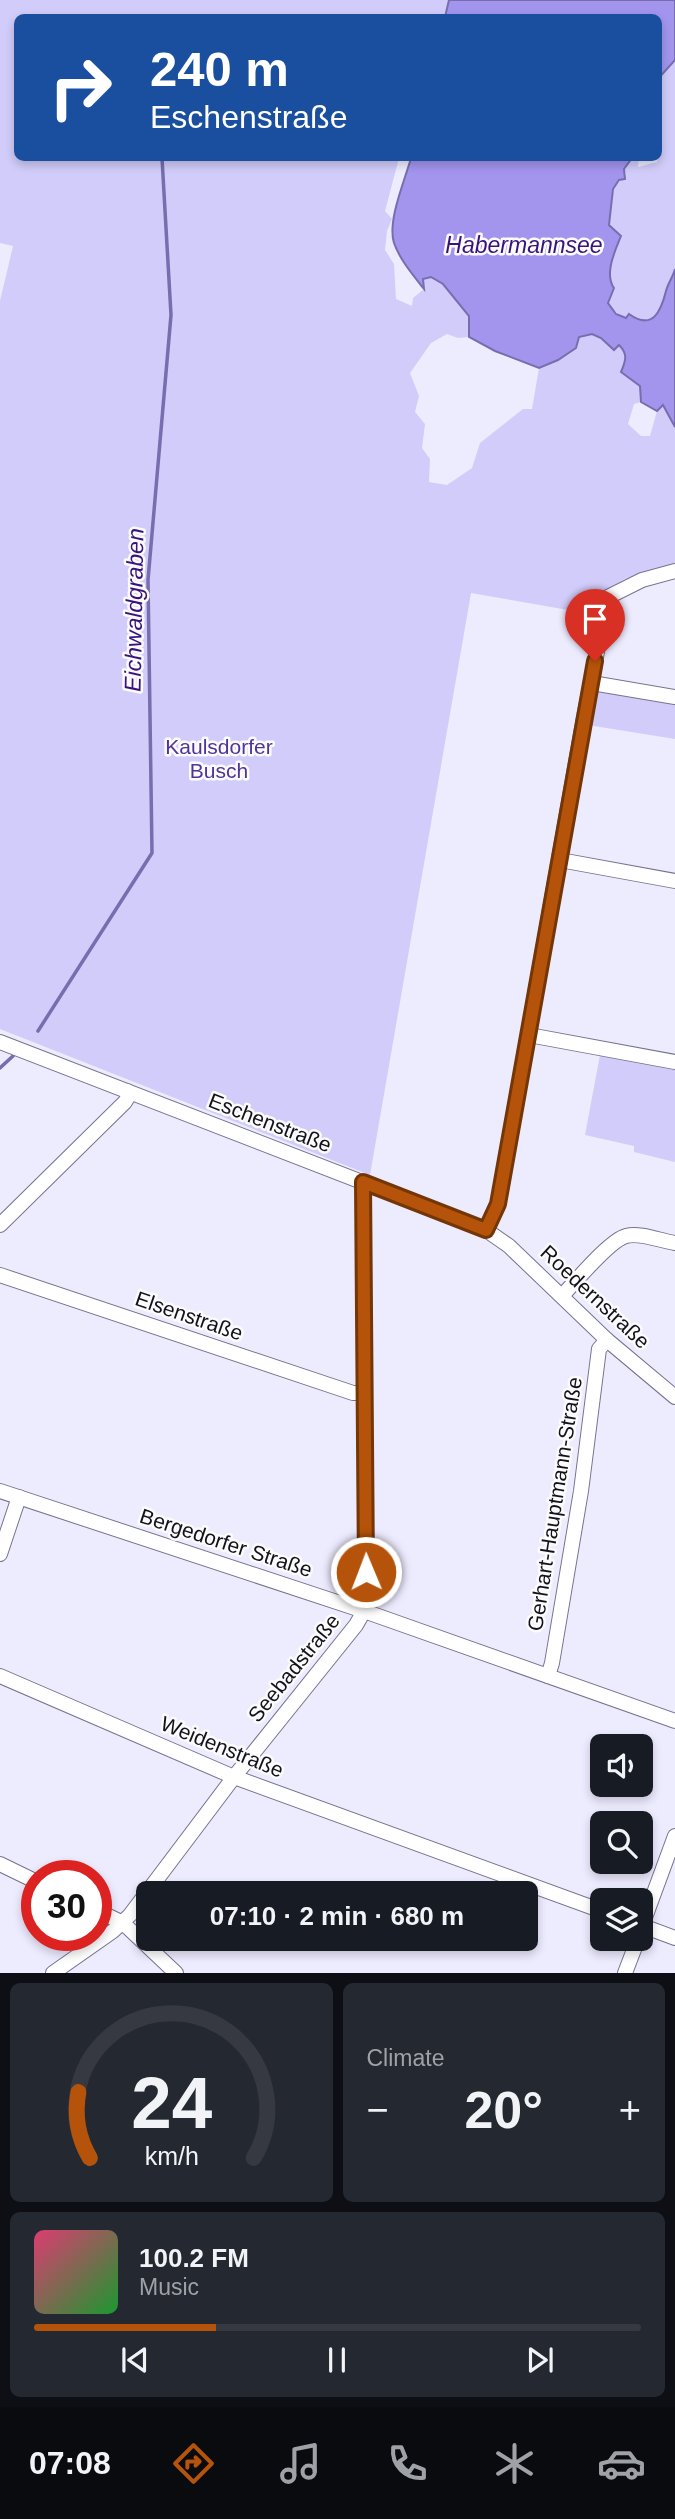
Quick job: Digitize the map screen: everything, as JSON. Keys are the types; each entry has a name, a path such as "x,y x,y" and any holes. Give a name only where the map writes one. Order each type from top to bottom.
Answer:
{"street":[{"path":"486,1230 498,1204 608,597 642,580 675,570"},
{"path":"592,683 675,698"},
{"path":"559,860 675,881"},
{"path":"528,1035 675,1062"},
{"name":"Eschenstraße","path":"0,1042 486,1230 501,1238 518,1254"},
{"path":"0,1225 125,1102 127,1091"},
{"name":"Seebadstraße","path":"53,1973 122,1923 356,1625 364,1611 363,1182"},
{"path":"562,1296 612,1245 624,1237 634,1236 675,1243"},
{"name":"Roedernstraße","path":"518,1254 607,1340 675,1397"},
{"name":"Elsenstraße","path":"0,1275 353,1393 365,1393"},
{"name":"Gerhart-Hauptmann-Straße","path":"548,1676 581,1491 599,1349 607,1340"},
{"name":"Bergedorfer Straße","path":"0,1490 364,1611 675,1721"},
{"path":"0,1554 19,1497"},
{"name":"Weidenstraße","path":"0,1676 234,1777 590,1907"},
{"path":"653,1895 675,1836"},
{"path":"0,1864 21,1874"},
{"path":"112,1918 122,1923 176,1973"},
{"path":"653,1933 675,1938"},
{"path":"625,1973 633,1951"}],"green space":[{"name":"Kaulsdorfer Busch","path":"0,0 449,0 446,14 14,14 14,161 398,161 385,211 392,219 387,231 385,250 394,264 396,299 412,306 413,298 424,289 423,279 431,277 443,284 469,316 469,337 458,338 447,334 431,343 410,373 419,396 415,412 425,424 422,448 430,459 429,482 447,485 472,468 480,443 523,409 532,409 539,368 576,348 578,337 592,334 614,350 619,344 624,351 622,372 640,386 641,402 634,404 628,424 641,436 650,436 657,411 663,404 675,427 675,565 625,579 607,590 597,615 471,593 370,1175 0,1029 0,301 13,246 0,243"},
{"path":"675,60 675,269 658,313 643,320 619,314 608,303 611,285 609,274 621,236 609,225 613,189 626,174 624,169 630,161 639,161 638,167 662,161 662,75"},
{"path":"596,691 675,705 675,739 588,725"},
{"path":"600,1055 675,1069 675,1162 634,1152 634,1146 585,1135"}],"water":[{"path":"449,0 675,0 675,60 662,75 662,14 446,14"},
{"name":"Habermannsee","path":"410,161 630,161 624,169 625,179 619,180 613,189 609,225 621,236 611,262 610,276 614,288 608,303 616,314 626,318 629,314 637,319 650,319 658,312 675,269 675,427 663,405 657,411 641,402 640,386 621,372 625,357 619,345 614,350 592,334 579,337 576,348 539,368 495,351 469,337 469,316 443,284 431,277 423,279 424,289 403,261 394,243 393,224"}],"waterway":[{"name":"Eichwaldgraben","path":"38,1031 152,853 148,580 171,315 162,161"},
{"name":"Eichwaldgraben","path":"0,1068 13,1056"}],"route":[{"path":"366,1572 363,1182 486,1230 498,1204 595,661"}]}
